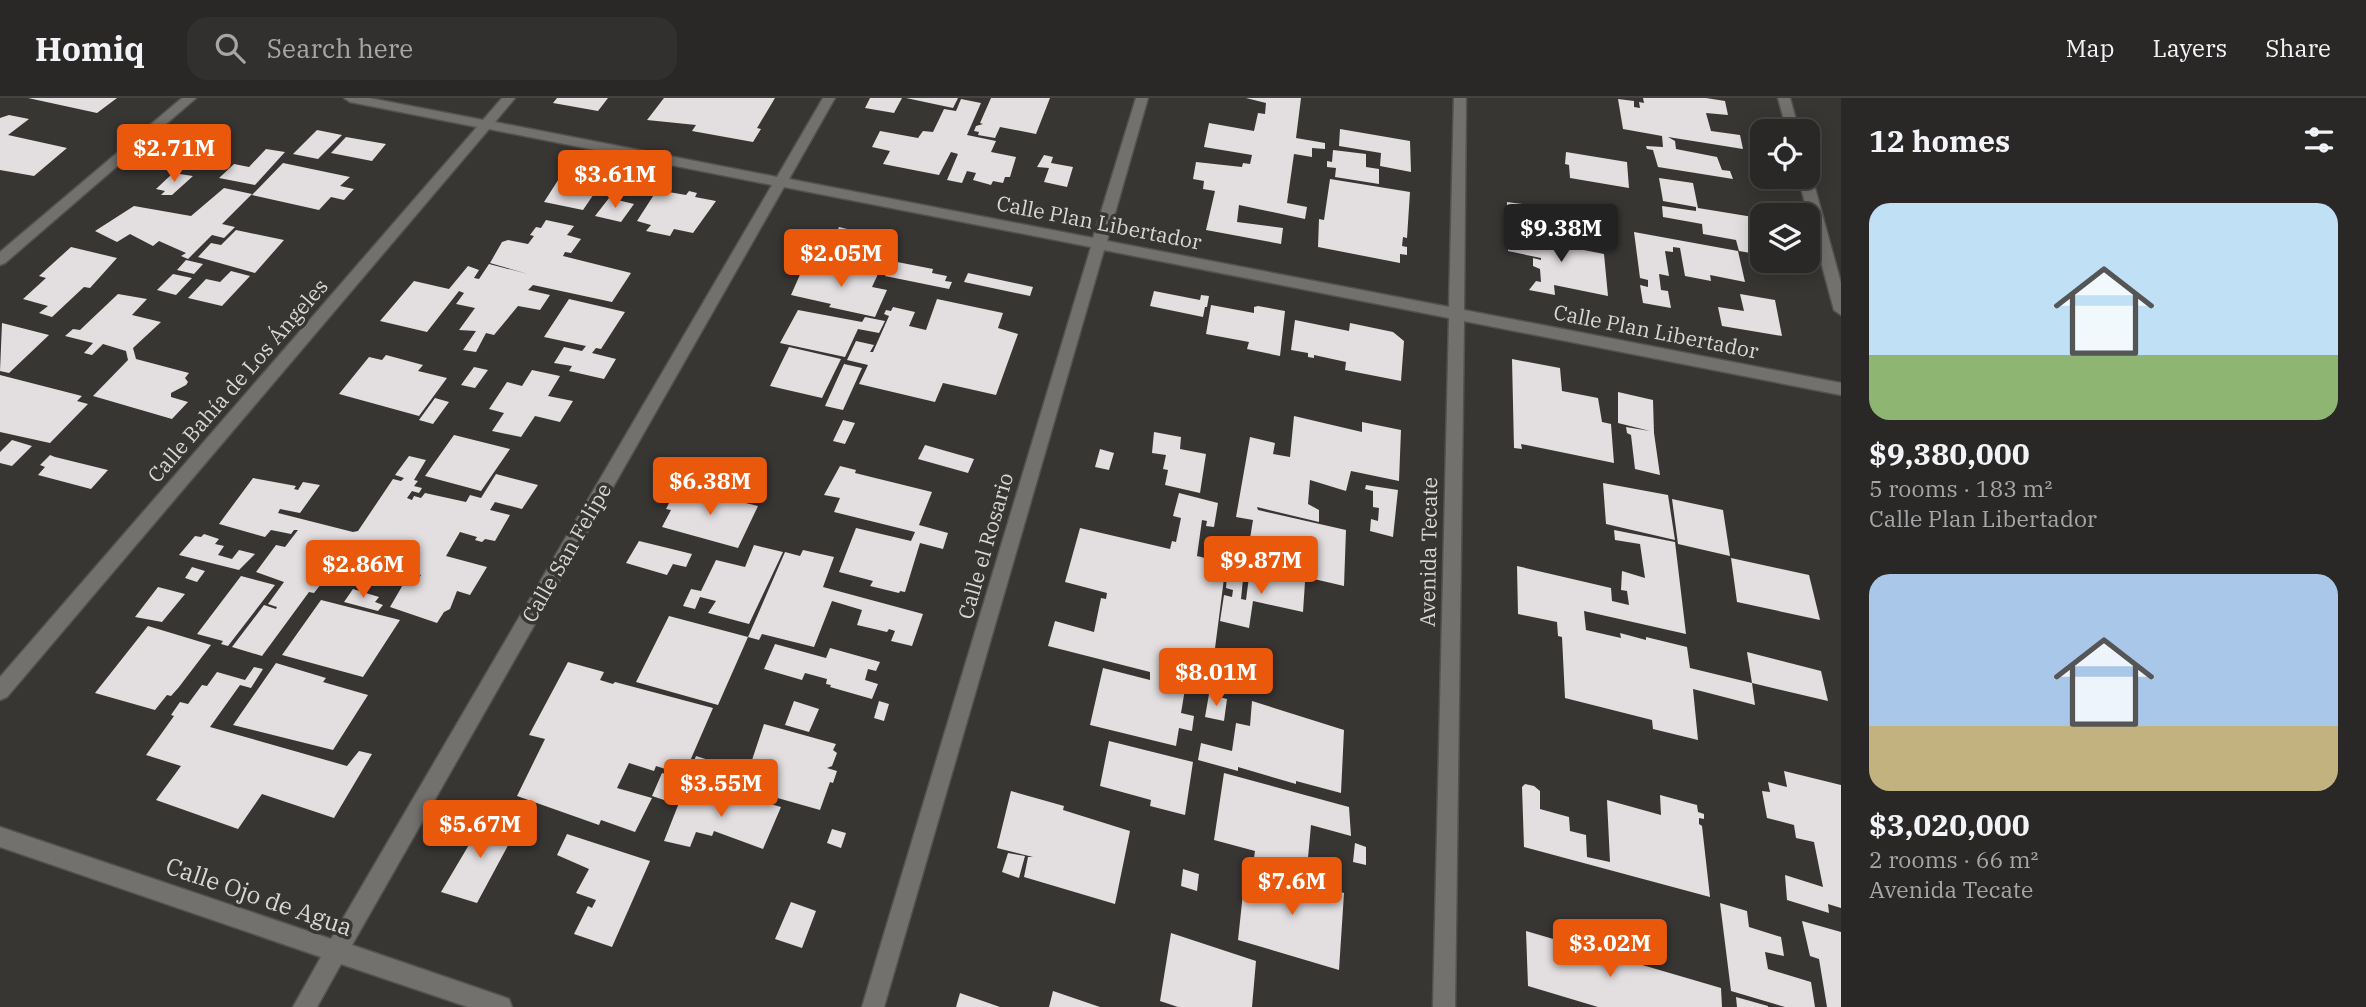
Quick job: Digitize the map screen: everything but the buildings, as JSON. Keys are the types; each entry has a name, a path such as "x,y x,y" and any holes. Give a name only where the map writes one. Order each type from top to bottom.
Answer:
{"street":[{"path":"0,260 190,98"},
{"name":"Calle Plan Libertador","path":"350,98 1841,389"},
{"name":"Calle Bahía de Los Ángeles","path":"0,691 509,98"},
{"name":"Calle San Felipe","path":"304,1007 830,98"},
{"name":"Calle el Rosario","path":"873,1007 1142,98"},
{"name":"Avenida Tecate","path":"1444,1007 1460,98"},
{"path":"1784,98 1790,119"},
{"path":"1808,189 1841,310"},
{"name":"Calle Ojo de Agua","path":"0,837 501,1007"}]}
